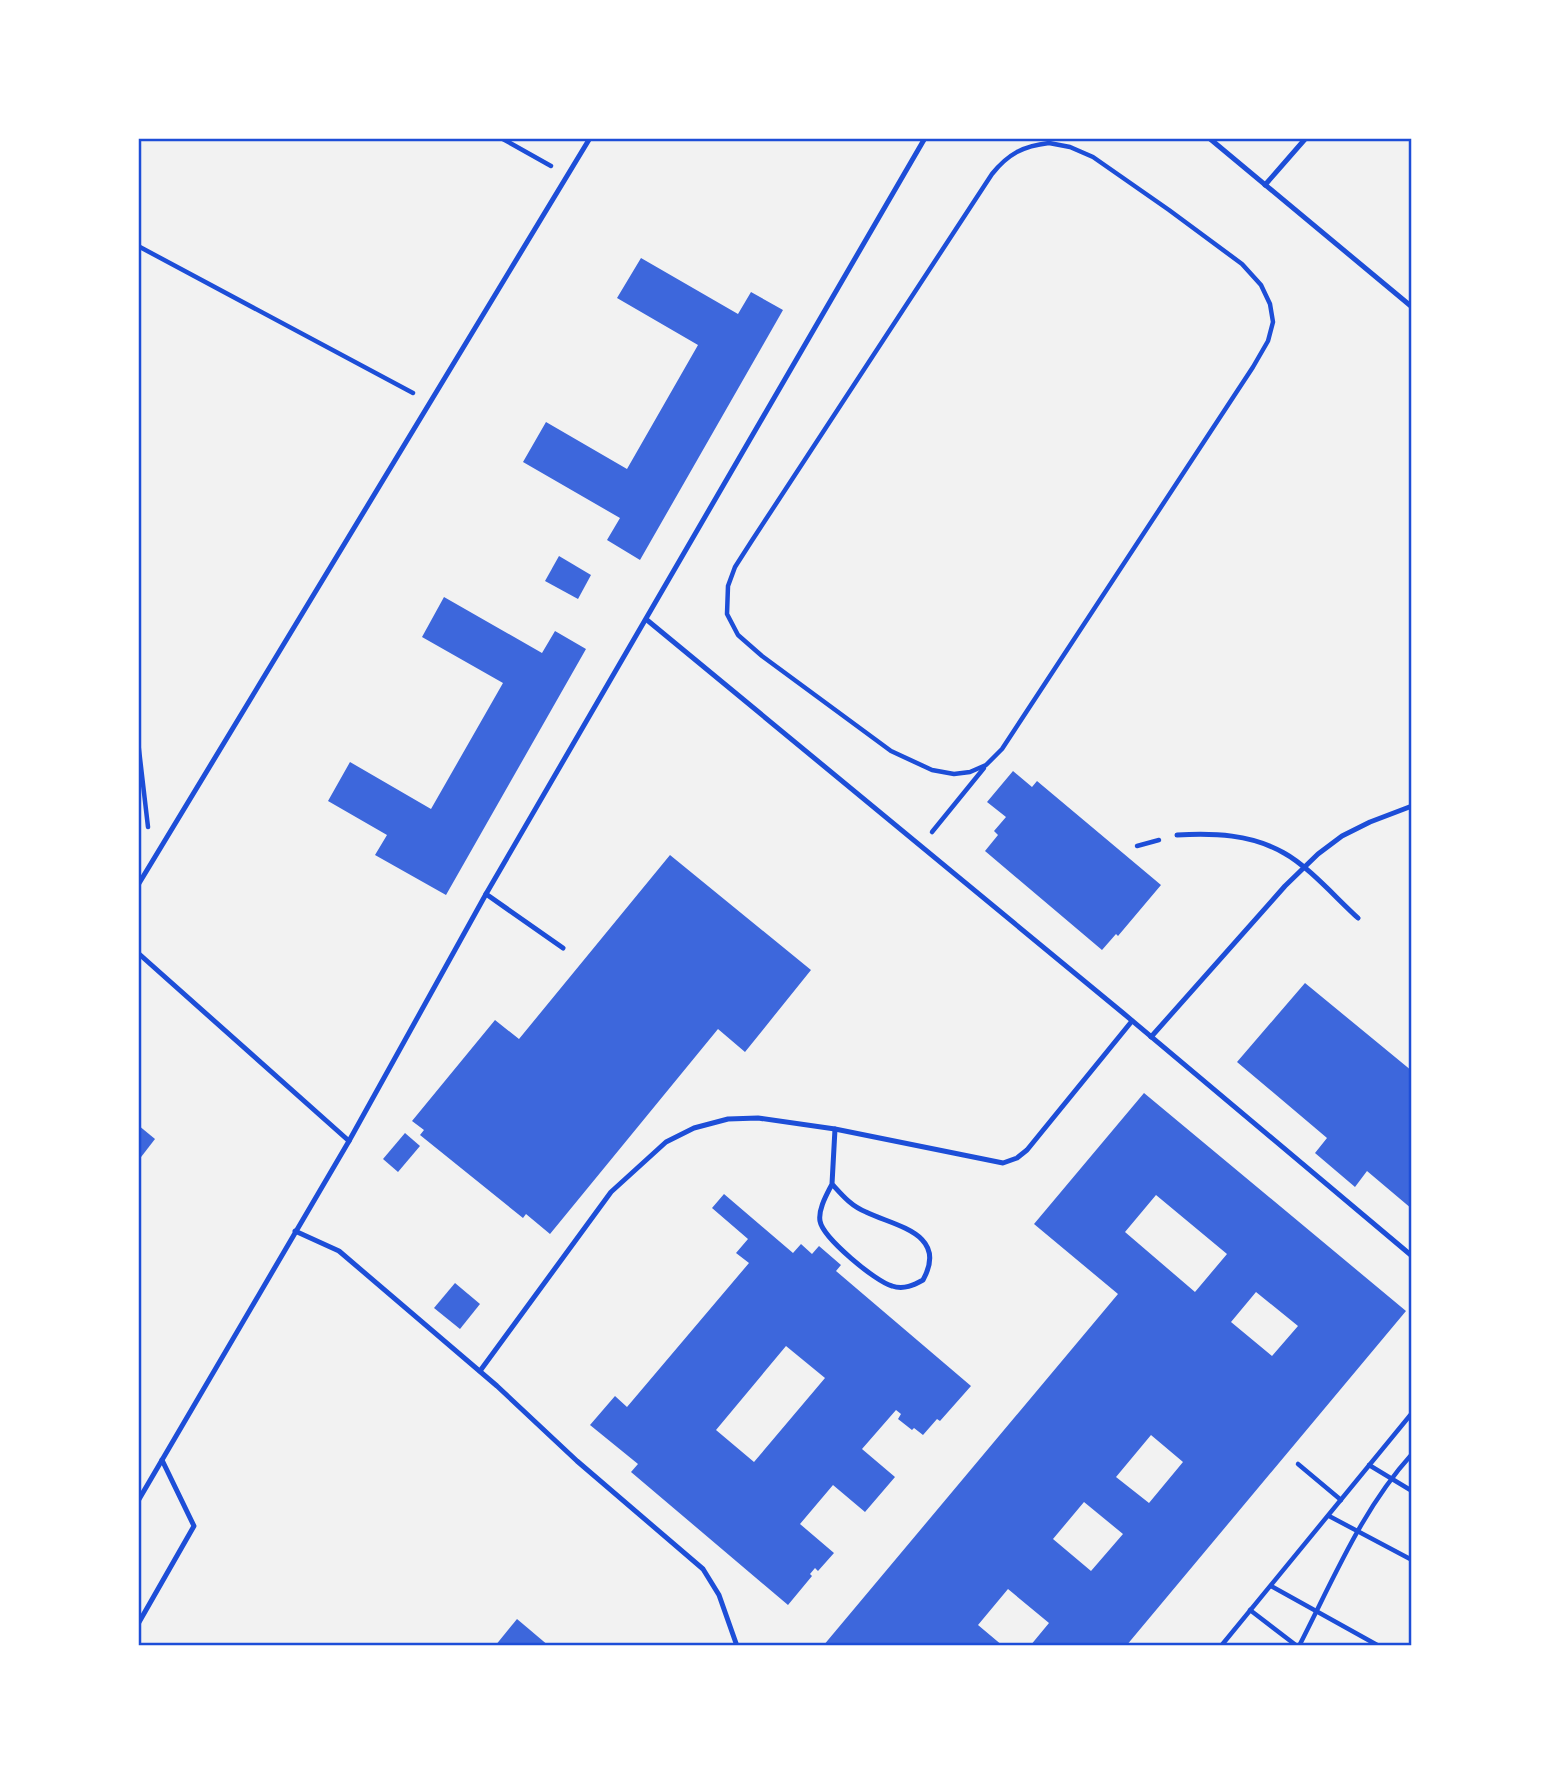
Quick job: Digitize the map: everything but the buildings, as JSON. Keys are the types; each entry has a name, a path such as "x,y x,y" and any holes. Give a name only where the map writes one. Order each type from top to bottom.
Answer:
{"lane":[{"path":"138,885 590,138"},
{"path":"138,1501 349,1141 486,894 925,138"},
{"path":"1209,138 1412,307"},
{"path":"1265,186 1306,138"},
{"path":"647,620 1412,1256"},
{"path":"1151,1037 1303,868 1342,836 1412,806"},
{"path":"1177,835 1214,833 1248,839 1284,853 1358,918"},
{"path":"486,894 563,948"},
{"path":"138,953 349,1141"},
{"path":"480,1371 611,1192 666,1142 694,1128 728,1119 758,1118 835,1129 1003,1163 1017,1158 1027,1150 1132,1021"},
{"path":"832,1184 849,1202 865,1212 908,1228 919,1236 927,1248 930,1260 923,1279 904,1288 890,1286 850,1256 820,1222 821,1210 832,1184 835,1129"},
{"path":"295,1231 339,1251 480,1371 577,1461 703,1569 719,1595 737,1646"},
{"path":"138,1623 194,1526 162,1460"}],"path":[{"path":"501,138 567,174"},
{"path":"921,846 1002,749 1253,367 1268,341 1273,322 1270,304 1261,285 1242,264 1093,157 1070,146 1049,143 1031,145 1014,152 1001,162 992,174 746,550 731,577 726,602 727,614 738,635 762,656 891,751 933,770 954,774 970,772 986,765"},
{"path":"138,246 429,401"},
{"path":"138,741 147,808 149,865"},
{"path":"1221,1646 1412,1413"},
{"path":"1250,1610 1298,1646 1358,1532 1390,1478 1412,1454"},
{"path":"1298,1464 1341,1500"},
{"path":"1369,1465 1412,1491"},
{"path":"1329,1516 1412,1560"},
{"path":"1271,1586 1379,1646"}]}
